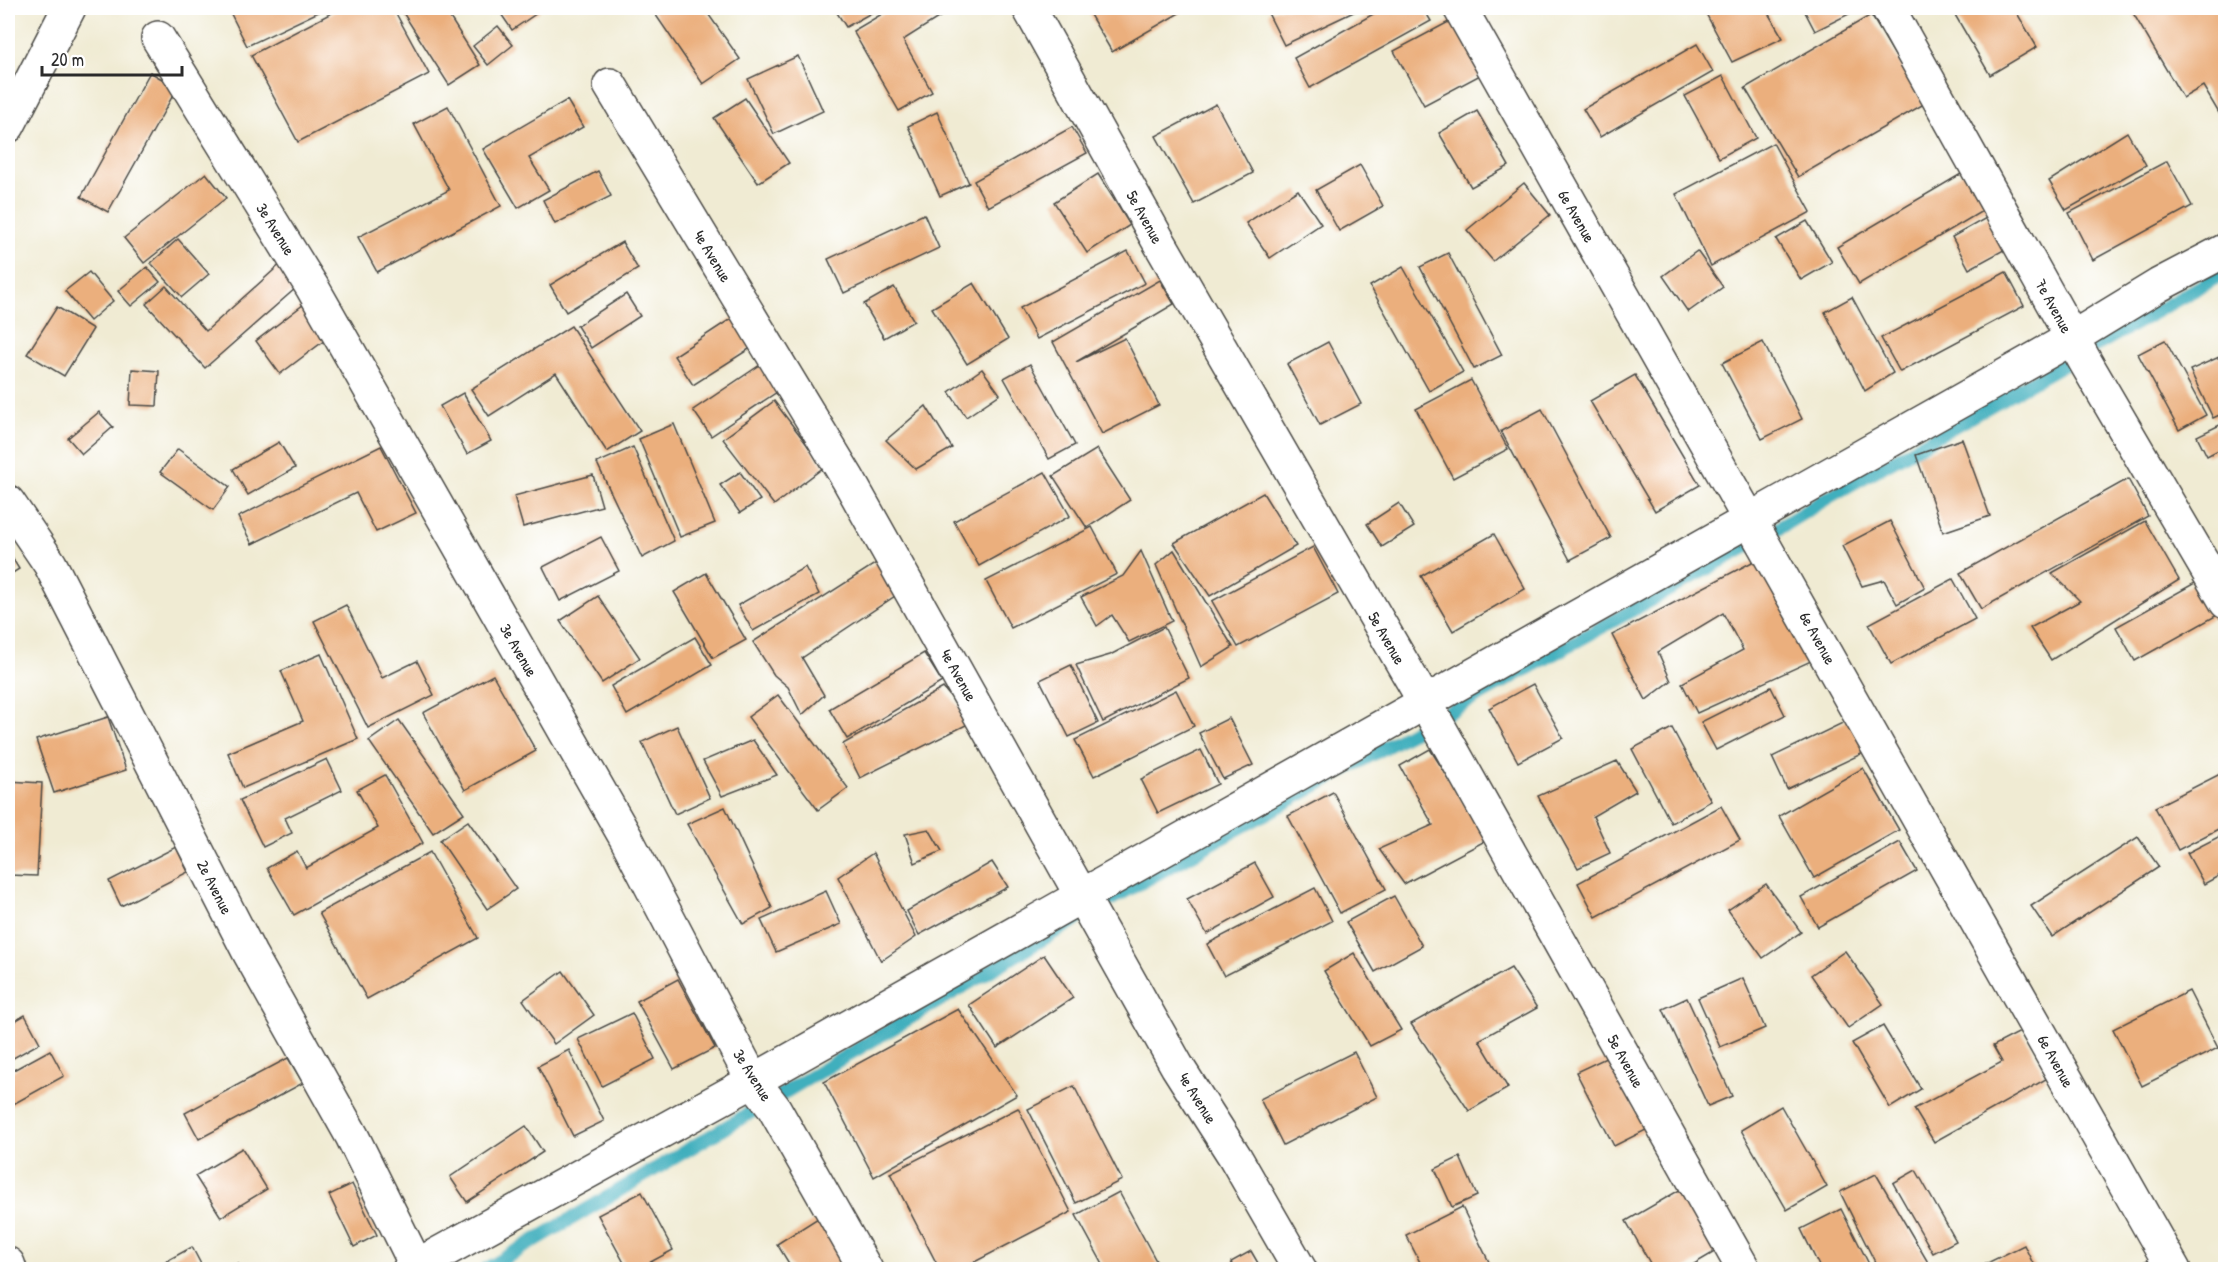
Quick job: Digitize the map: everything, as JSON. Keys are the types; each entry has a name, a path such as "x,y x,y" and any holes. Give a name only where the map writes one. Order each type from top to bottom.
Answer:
{"street":[{"path":"8,126 69,8"},
{"name":"5e Avenue","path":"1029,8 1158,240 1431,714 1744,1269"},
{"name":"6e Avenue","path":"1460,8 2174,1269"},
{"name":"7e Avenue","path":"1888,8 2078,349 2226,602"},
{"name":"3e Avenue","path":"158,38 330,318 626,838 763,1094 866,1269"},
{"name":"4e Avenue","path":"610,85 848,479 1177,1066 1235,1156 1300,1269"},
{"path":"417,1268 763,1094 1089,907 2078,349 2158,285 2226,250"},
{"name":"2e Avenue","path":"8,502 50,564 250,954 352,1136 417,1268"},
{"path":"8,1264 10,1269"}],"building":[{"path":"228,8 327,8 247,46"},
{"path":"341,8 393,8 429,74 298,142 251,55"},
{"path":"400,8 444,8 480,65 449,85"},
{"path":"497,8 538,8 540,11 512,30"},
{"path":"651,8 704,8 740,59 703,84"},
{"path":"834,8 880,8 846,27"},
{"path":"892,8 954,8 903,40 932,92 899,111 853,31"},
{"path":"1086,8 1188,8 1112,52"},
{"path":"1279,8 1362,8 1284,45 1268,13"},
{"path":"1384,8 1423,8 1431,21 1310,88 1294,58"},
{"path":"1703,8 1765,8 1783,38 1732,62"},
{"path":"1803,8 1851,8 1853,12 1815,31"},
{"path":"1951,8 2014,8 2037,47 1990,75"},
{"path":"2130,8 2226,8 2226,125 2203,86 2183,98"},
{"path":"1871,15 1924,104 1798,177 1745,88"},
{"path":"1456,18 1486,72 1424,105 1394,51"},
{"path":"498,26 513,45 488,65 473,46"},
{"path":"1697,44 1713,72 1600,137 1583,109"},
{"path":"798,56 823,111 774,134 748,79"},
{"path":"150,72 177,88 108,212 81,197"},
{"path":"1723,76 1756,138 1719,158 1685,96"},
{"path":"745,98 789,163 758,183 714,118"},
{"path":"567,100 583,127 529,158 549,190 518,208 483,149"},
{"path":"1216,104 1253,173 1194,204 1156,136"},
{"path":"448,106 501,206 377,272 358,237 449,190 414,124"},
{"path":"1477,111 1509,166 1471,187 1439,133"},
{"path":"937,112 969,183 940,196 908,126"},
{"path":"1072,127 1087,153 988,207 974,181"},
{"path":"2127,132 2146,165 2066,210 2049,181"},
{"path":"1773,143 1811,212 1711,266 1676,194"},
{"path":"2167,161 2192,206 2093,260 2069,213"},
{"path":"1360,165 1383,206 1339,231 1316,190"},
{"path":"598,171 611,196 555,224 543,200"},
{"path":"1966,171 1989,207 1859,284 1837,247"},
{"path":"206,173 226,198 144,263 124,238"},
{"path":"1098,174 1130,225 1087,253 1054,202"},
{"path":"1524,183 1550,215 1493,261 1467,230"},
{"path":"1298,190 1321,224 1270,258 1246,223"},
{"path":"1995,213 2013,245 1969,269 1952,237"},
{"path":"924,214 939,248 844,293 828,259"},
{"path":"1807,221 1832,262 1801,280 1776,239"},
{"path":"178,239 209,274 182,297 151,263"},
{"path":"622,242 638,269 566,312 550,285"},
{"path":"1128,251 1145,283 1037,339 1020,308"},
{"path":"1697,251 1723,287 1688,312 1663,276"},
{"path":"1448,253 1502,355 1474,369 1420,267"},
{"path":"285,260 304,281 205,368 146,304 166,286 206,331"},
{"path":"147,267 160,282 131,306 118,291"},
{"path":"1403,267 1463,372 1429,391 1370,286"},
{"path":"89,272 113,301 90,321 65,291"},
{"path":"2006,272 2024,306 1900,372 1881,338"},
{"path":"1160,280 1174,304 1076,362 1125,338 1159,405 1102,434 1053,342"},
{"path":"974,283 1008,339 967,364 932,308"},
{"path":"894,287 914,321 884,338 864,304"},
{"path":"626,294 640,316 591,348 577,326"},
{"path":"1852,297 1893,373 1865,391 1825,312"},
{"path":"308,301 333,334 280,374 256,341"},
{"path":"57,307 93,329 64,376 27,354"},
{"path":"738,314 757,344 693,385 674,356"},
{"path":"571,326 640,431 607,452 556,373 489,416 471,389"},
{"path":"2165,340 2206,415 2179,430 2138,354"},
{"path":"1328,342 1361,404 1320,425 1287,364"},
{"path":"1763,342 1802,419 1762,439 1722,363"},
{"path":"2226,354 2226,412 2213,418 2190,370"},
{"path":"1030,364 1075,445 1049,459 1004,378"},
{"path":"760,365 777,392 711,436 693,410"},
{"path":"132,369 159,371 157,406 130,405"},
{"path":"982,369 1000,394 966,417 949,392"},
{"path":"1635,375 1700,485 1655,511 1590,401"},
{"path":"1471,380 1508,449 1453,478 1416,409"},
{"path":"463,393 491,441 467,454 440,406"},
{"path":"774,401 824,467 774,505 723,439"},
{"path":"926,406 952,448 916,469 886,440"},
{"path":"1542,409 1611,538 1570,560 1501,431"},
{"path":"99,412 113,427 82,454 68,438"},
{"path":"2226,422 2226,446 2207,456 2197,436"},
{"path":"674,424 715,523 680,537 639,439"},
{"path":"1962,439 1990,516 1943,532 1916,455"},
{"path":"279,442 295,468 248,495 233,469"},
{"path":"381,446 416,513 376,532 356,493 252,544 238,517"},
{"path":"633,447 674,541 642,558 597,463"},
{"path":"178,449 230,487 213,510 160,472"},
{"path":"1097,449 1130,500 1087,528 1053,476"},
{"path":"740,472 760,500 740,513 720,485"},
{"path":"1045,472 1070,516 979,566 954,521"},
{"path":"593,475 602,506 523,527 514,496"},
{"path":"2128,479 2148,516 1981,609 1960,573"},
{"path":"1263,493 1296,546 1210,596 1174,543"},
{"path":"1399,503 1414,527 1382,547 1367,524"},
{"path":"1890,521 1925,588 1897,604 1884,580 1862,586 1842,546"},
{"path":"2145,521 2179,580 2051,660 2030,628 2080,601 2052,573"},
{"path":"1092,527 1117,574 1011,628 986,581"},
{"path":"1494,534 1525,589 1453,631 1421,576"},
{"path":"601,537 619,571 560,601 543,567"},
{"path":"1313,547 1338,594 1238,647 1212,601"},
{"path":"1174,550 1233,647 1201,667 1156,565"},
{"path":"8,551 19,569 8,576"},
{"path":"1141,551 1172,621 1129,642 1112,615 1097,626 1081,597 1123,576"},
{"path":"1758,559 1822,656 1697,713 1682,683 1743,650 1723,613 1658,652 1671,681 1646,700 1612,635"},
{"path":"881,560 901,592 802,658 824,695 802,715 788,687 774,675 753,642"},
{"path":"805,567 819,594 753,631 738,605"},
{"path":"706,573 746,640 713,658 674,592"},
{"path":"1953,579 1975,619 1891,664 1869,624"},
{"path":"2202,579 2221,613 2135,661 2116,627"},
{"path":"598,596 640,658 602,683 560,621"},
{"path":"346,605 382,678 417,661 434,695 368,728 314,621"},
{"path":"1164,627 1189,678 1103,722 1076,665 1110,655"},
{"path":"695,637 712,665 627,715 611,686"},
{"path":"924,653 942,682 847,739 829,709"},
{"path":"321,654 358,739 243,788 228,753 303,721 281,671"},
{"path":"1071,665 1098,723 1069,737 1040,680"},
{"path":"493,675 536,751 465,790 423,713"},
{"path":"1533,684 1563,738 1518,762 1489,708"},
{"path":"1771,687 1785,715 1716,750 1701,722"},
{"path":"943,688 972,722 860,778 843,744"},
{"path":"1176,690 1194,726 1094,776 1075,740"},
{"path":"778,695 848,788 818,810 748,717"},
{"path":"1859,715 1874,748 1787,789 1772,757"},
{"path":"108,717 126,770 54,793 36,740"},
{"path":"1229,718 1253,765 1223,779 1199,733"},
{"path":"399,720 464,813 433,833 369,741"},
{"path":"677,726 710,798 675,814 642,742"},
{"path":"1672,728 1711,801 1671,823 1632,749"},
{"path":"753,740 777,775 722,796 703,761"},
{"path":"1430,749 1487,840 1404,884 1379,849 1433,825 1400,766"},
{"path":"1201,750 1218,784 1158,813 1141,779"},
{"path":"327,759 342,790 285,818 292,833 263,847 240,800"},
{"path":"1617,761 1636,791 1593,816 1610,853 1578,868 1538,796"},
{"path":"1863,768 1899,830 1814,878 1779,816"},
{"path":"2226,771 2226,825 2178,850 2155,807"},
{"path":"385,775 423,843 294,915 267,868 297,851 306,868 378,828 357,790"},
{"path":"8,781 42,783 37,876 8,875"},
{"path":"1333,792 1386,889 1340,913 1288,816"},
{"path":"1721,806 1740,840 1596,917 1578,883"},
{"path":"725,807 772,908 743,924 687,824"},
{"path":"468,821 516,889 487,909 440,840"},
{"path":"929,829 942,851 915,863 905,834"},
{"path":"2226,833 2226,872 2204,884 2187,853"},
{"path":"2138,837 2159,867 2052,937 2031,906"},
{"path":"1900,842 1917,871 1818,927 1801,897"},
{"path":"176,847 188,872 121,906 109,881"},
{"path":"430,852 478,938 367,999 319,913"},
{"path":"873,853 916,937 881,961 838,877"},
{"path":"992,862 1008,887 919,935 907,911"},
{"path":"1255,863 1274,897 1207,934 1187,899"},
{"path":"1766,884 1801,932 1763,958 1728,910"},
{"path":"1315,888 1332,921 1224,976 1207,944"},
{"path":"826,891 841,924 776,952 761,920"},
{"path":"1394,896 1422,946 1375,972 1346,922"},
{"path":"1845,951 1883,1004 1848,1028 1811,975"},
{"path":"1354,953 1401,1030 1370,1046 1324,971"},
{"path":"1044,955 1073,998 997,1048 969,1005"},
{"path":"1511,968 1537,1008 1479,1040 1508,1088 1469,1111 1411,1024"},
{"path":"563,971 594,1015 554,1044 523,1000"},
{"path":"1743,978 1765,1028 1720,1047 1698,998"},
{"path":"678,979 715,1048 674,1069 637,1001"},
{"path":"2189,991 2218,1048 2142,1086 2113,1029"},
{"path":"1687,998 1732,1096 1708,1106 1663,1009"},
{"path":"958,1009 1017,1095 874,1177 824,1082"},
{"path":"632,1013 655,1059 602,1086 578,1039"},
{"path":"25,1015 40,1043 8,1061 8,1025"},
{"path":"1883,1026 1921,1089 1890,1108 1852,1043"},
{"path":"2022,1031 2046,1079 1934,1142 1914,1109 2002,1062 1993,1046"},
{"path":"50,1050 64,1076 8,1107 8,1073"},
{"path":"569,1050 604,1121 573,1136 538,1066"},
{"path":"1354,1052 1377,1097 1283,1145 1260,1099"},
{"path":"1608,1057 1646,1130 1614,1146 1576,1072"},
{"path":"288,1058 303,1083 199,1139 185,1113"},
{"path":"1074,1086 1122,1180 1076,1203 1028,1109"},
{"path":"1781,1106 1827,1187 1787,1210 1741,1130"},
{"path":"1018,1108 1071,1212 959,1270 940,1270 890,1173"},
{"path":"526,1126 543,1152 467,1202 450,1177"},
{"path":"242,1148 267,1189 221,1217 195,1176"},
{"path":"1460,1157 1477,1196 1452,1207 1435,1169"},
{"path":"1916,1170 1956,1241 1933,1253 1893,1183"},
{"path":"1876,1174 1929,1264 1920,1270 1879,1270 1840,1192"},
{"path":"352,1184 377,1235 354,1247 329,1195"},
{"path":"1683,1188 1718,1250 1684,1270 1654,1270 1626,1221"},
{"path":"642,1192 673,1250 636,1270 628,1270 598,1215"},
{"path":"1119,1192 1161,1270 1106,1270 1076,1215"},
{"path":"1462,1207 1490,1264 1478,1270 1424,1270 1406,1235"},
{"path":"1841,1209 1872,1270 1821,1270 1801,1229"},
{"path":"818,1218 851,1270 793,1270 777,1244"},
{"path":"2024,1245 2036,1270 1985,1270 1983,1265"},
{"path":"192,1247 204,1270 150,1270"},
{"path":"1251,1251 1262,1270 1235,1270 1231,1262"},
{"path":"2152,1258 2155,1270 2126,1270"},
{"path":"238,1263 241,1270 223,1270"}],"waterway":[{"path":"485,1270 1097,907 1766,536 1827,498 2226,272"}]}
